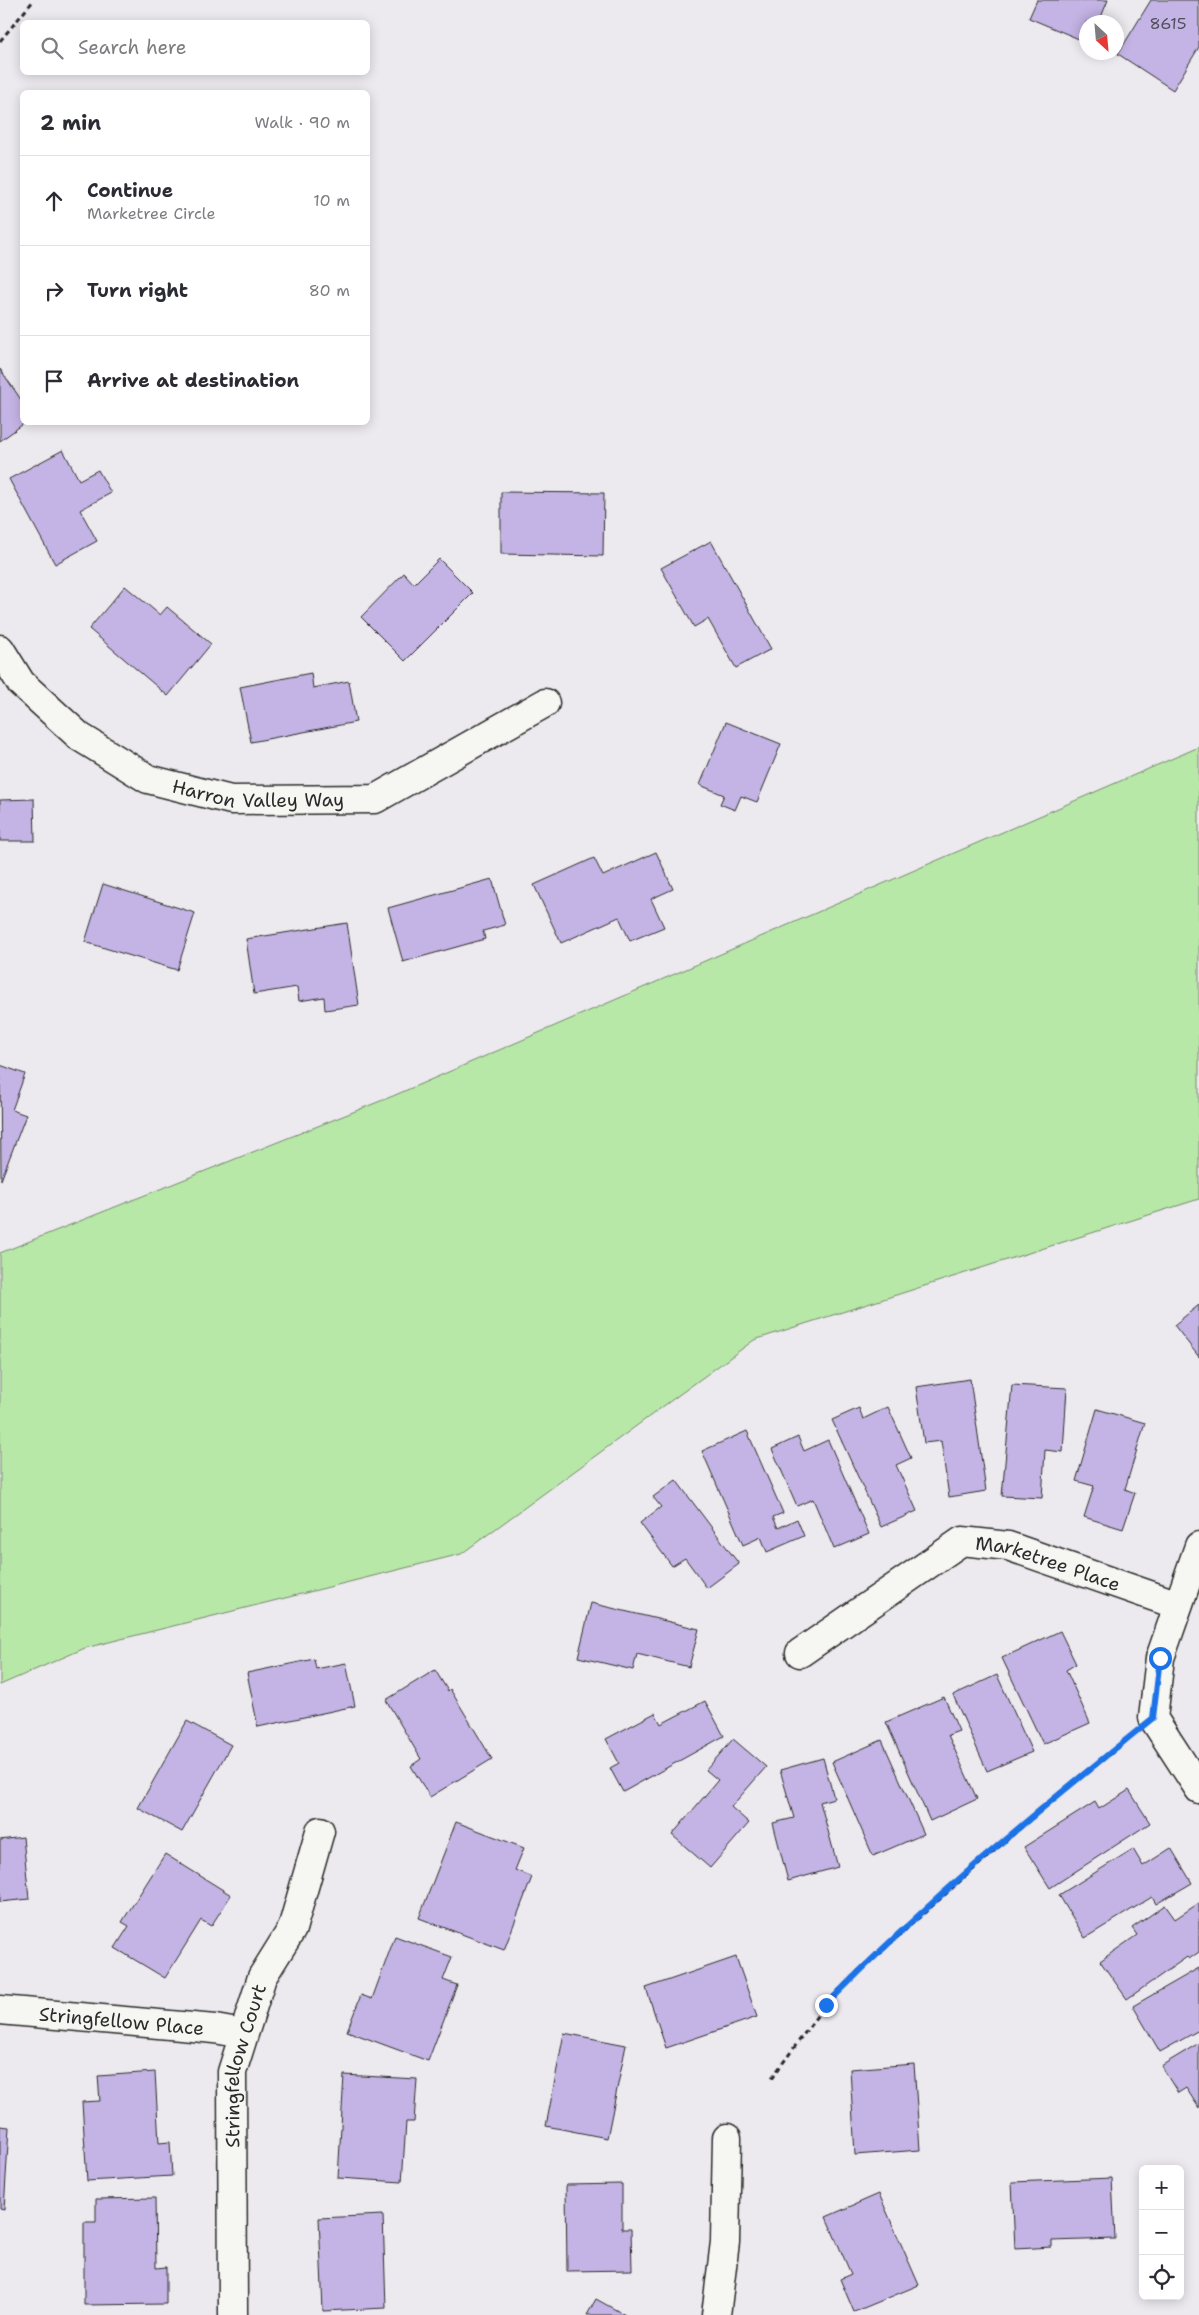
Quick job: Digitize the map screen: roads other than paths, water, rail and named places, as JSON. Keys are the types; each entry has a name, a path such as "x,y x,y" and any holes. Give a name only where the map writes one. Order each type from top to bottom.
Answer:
{"street":[{"name":"Harron Valley Way","path":"0,649 21,683 80,737 148,779 231,800 375,799 545,704"},
{"name":"Marketree Place","path":"800,1653 962,1541 1008,1546 1178,1605"},
{"path":"1199,1546 1160,1658 1153,1718 1199,1789"},
{"name":"Stringfellow Court","path":"233,2315 232,2072 262,1976 292,1929 320,1831"},
{"name":"Stringfellow Place","path":"0,2010 215,2029 243,2034"},
{"path":"716,2315 725,2242 727,2138"}]}
